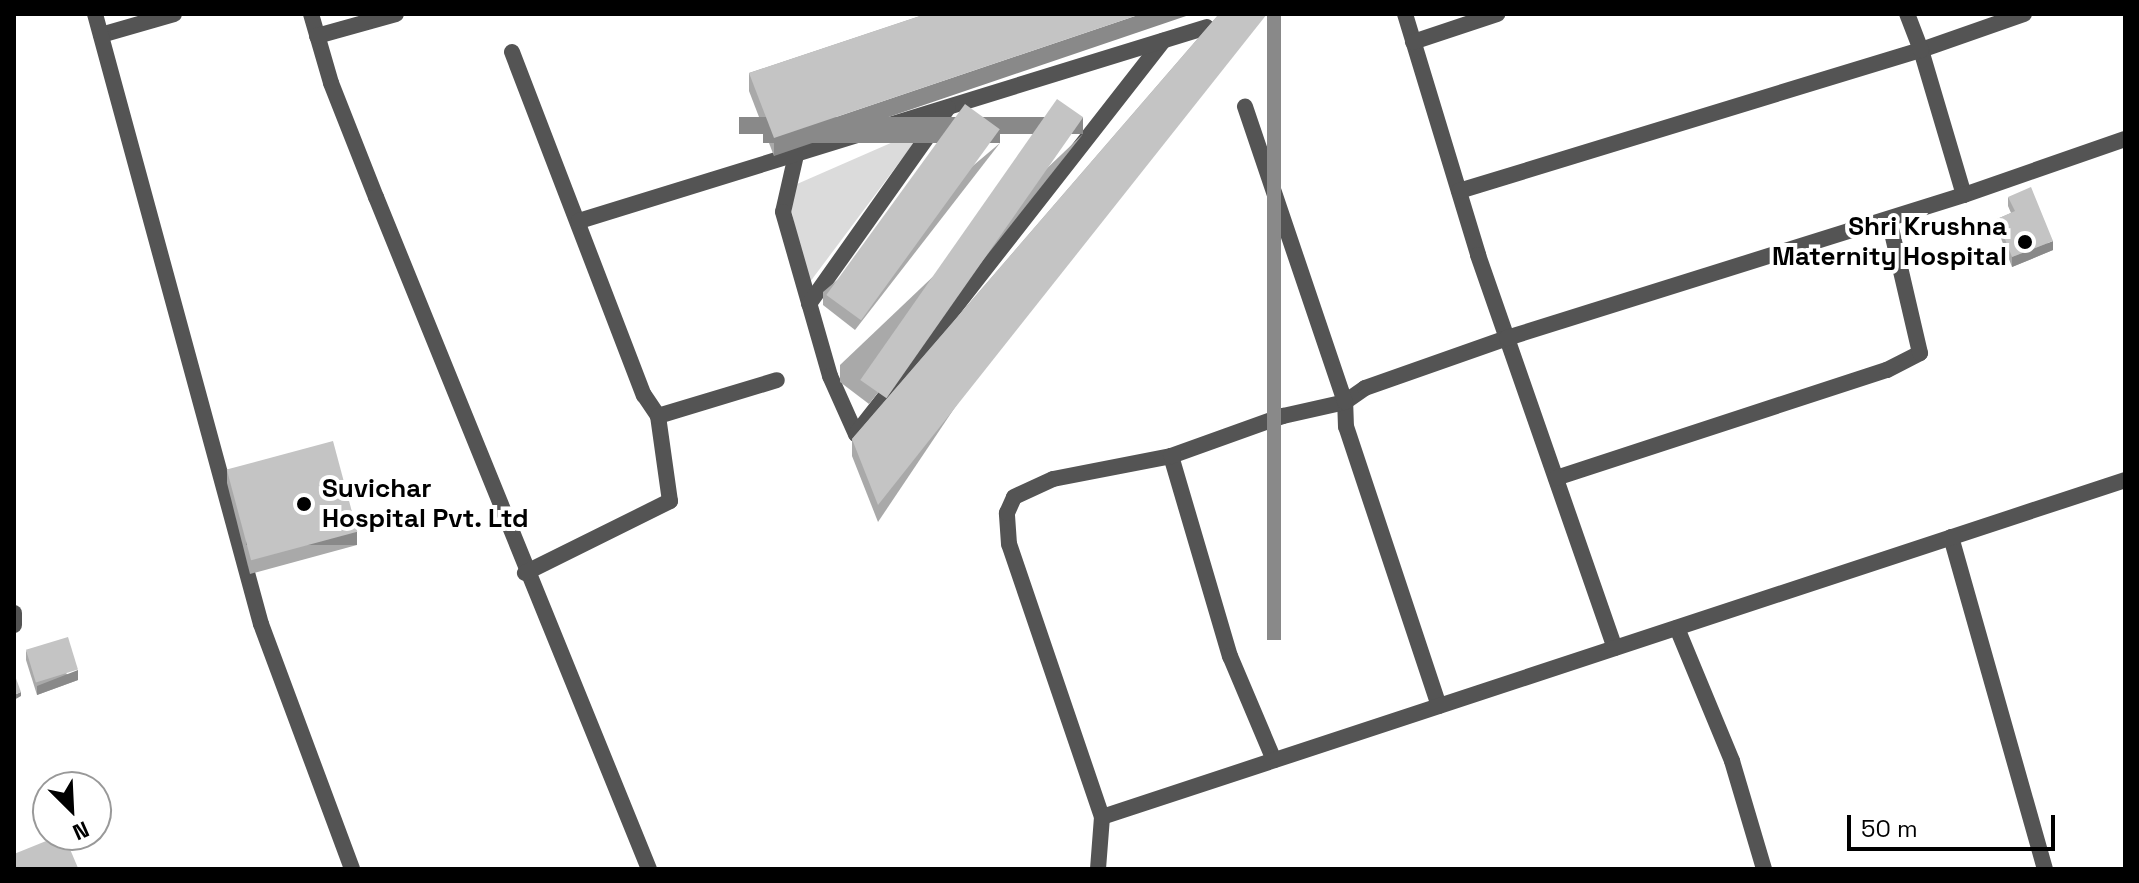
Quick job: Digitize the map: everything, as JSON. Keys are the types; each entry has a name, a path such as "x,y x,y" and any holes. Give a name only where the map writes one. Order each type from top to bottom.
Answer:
{"street":[{"path":"95,14 261,624 352,869"},
{"path":"101,35 174,14"},
{"path":"311,14 331,83 525,573 649,869"},
{"path":"317,36 396,14"},
{"path":"1405,14 1507,338 1615,648"},
{"path":"1413,42 1497,14"},
{"path":"1907,14 1921,50 1964,195"},
{"path":"1459,191 1921,50 2024,14"},
{"path":"579,221 1207,27"},
{"path":"796,155 783,212 830,376 856,434 1163,41"},
{"path":"512,52 644,395 658,416 670,501 525,573"},
{"path":"1245,106 1345,402 1346,427 1439,706"},
{"path":"809,304 948,108"},
{"path":"1098,869 1102,817 1009,544 1007,513 1014,497 1053,479 1171,456 1283,416 1345,402 1365,388 1507,338 1889,220 2125,139"},
{"path":"1556,478 1887,370 1920,353 1889,220"},
{"path":"658,416 777,380"},
{"path":"1171,456 1230,656 1274,760"},
{"path":"1102,817 2125,480"},
{"path":"1951,537 2045,869"},
{"path":"14,613 14,625"},
{"path":"1677,628 1732,761 1764,869"}],"shaded area":[{"path":"925,128 807,286 789,198 797,184"}],"building":[{"path":"926,14 1141,14 774,138 749,73"},
{"path":"1219,14 1267,14 878,505 852,439"},
{"path":"1057,99 1083,117 886,398 860,380"},
{"path":"965,104 1000,129 861,320 826,295"},
{"path":"2031,187 2053,241 2012,257 1997,219 2015,211 2008,197"},
{"path":"333,441 357,532 251,560 227,469"},
{"path":"68,637 78,670 36,682 26,650"},
{"path":"14,673 21,692 14,695"},
{"path":"32,847 32,851 71,851 78,868 14,869 14,854"}],"place":[{"name":"Shri Krushna Maternity Hospital","path":"2025,242"},
{"name":"Suvichar Hospital Pvt. Ltd","path":"304,504"}]}
